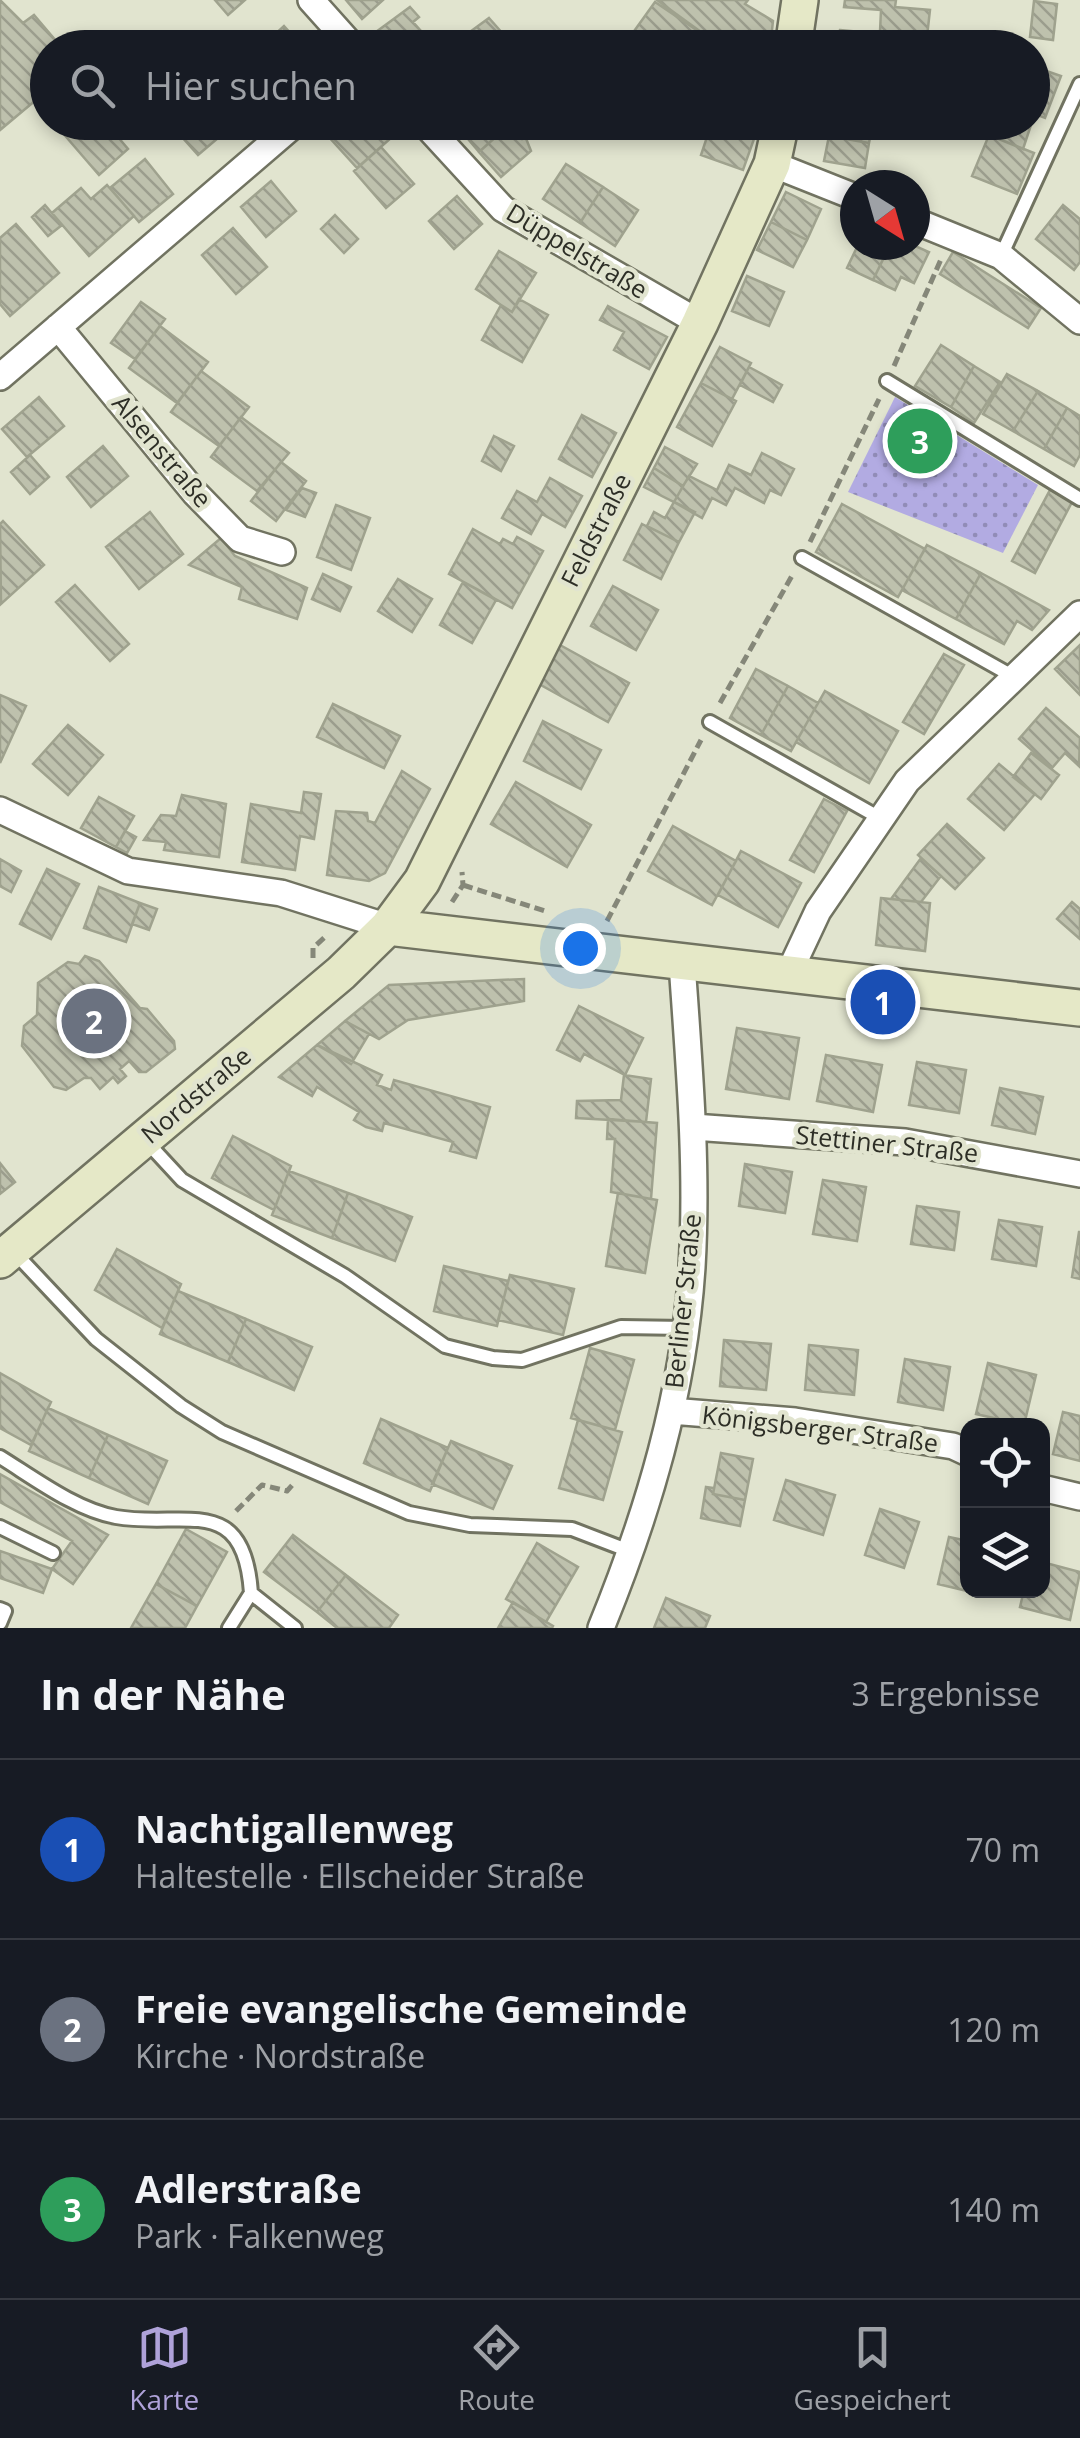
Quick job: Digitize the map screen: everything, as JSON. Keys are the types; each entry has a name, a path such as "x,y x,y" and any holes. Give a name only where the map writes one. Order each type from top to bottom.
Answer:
{"street":[{"path":"312,0 338,30"},
{"path":"796,30 800,0"},
{"path":"0,377 276,140"},
{"name":"Düppelstraße","path":"440,140 503,209 700,322"},
{"name":"Feldstraße","path":"388,926 431,868 700,322 772,164 777,140"},
{"path":"772,164 840,192"},
{"path":"930,228 1001,256 1080,321"},
{"name":"Alsenstraße","path":"58,327 195,493 240,539 282,552"},
{"path":"788,975 818,910 878,817 907,781 1080,614"},
{"path":"0,810 128,872 281,893 388,926 1080,1008"},
{"name":"Nordstraße","path":"6,1255 341,974 388,926"},
{"name":"Berliner Straße","path":"601,1628 632,1552 671,1411 692,1271 692,1127 682,963"},
{"name":"Stettiner Straße","path":"692,1127 905,1142 1080,1174"},
{"name":"Königsberger Straße","path":"671,1411 794,1421 960,1449"},
{"path":"1050,1490 1080,1497"}],"lane":[{"path":"1001,256 1080,84"},
{"path":"887,381 1080,499"},
{"path":"802,558 1014,678"},
{"path":"710,722 878,817"},
{"path":"144,1138 182,1180 345,1276 445,1346 522,1360 621,1327 684,1328"},
{"path":"6,1255 148,1382 222,1432 409,1513 445,1522 572,1530 632,1552"},
{"path":"0,1458 68,1497 116,1517 182,1516 211,1521 242,1546 252,1593 295,1628"},
{"path":"0,1527 53,1554"},
{"path":"229,1628 252,1593"},
{"path":"0,1610 5,1611 0,1623"}],"path":[{"path":"590,952 710,722 802,558 952,236"},
{"path":"211,1521 232,1516 262,1485 287,1491 302,1468"}],"shaded area":[{"path":"895,397 1038,485 1003,553 848,492"}],"building":[{"path":"0,0 23,23 34,15 47,30 30,30 30,105 0,130"},
{"path":"215,0 245,0 228,15"},
{"path":"346,0 383,0 362,19"},
{"path":"657,0 748,0 745,4 773,21 772,30 698,30"},
{"path":"845,0 896,0 895,7 930,10 928,30 880,30 881,10 844,7"},
{"path":"1034,1 1057,4 1053,40 1050,30 1031,30"},
{"path":"655,2 696,30 635,30"},
{"path":"410,7 419,17 413,22 420,30 379,30"},
{"path":"489,18 500,30 473,30"},
{"path":"1050,72 1061,76 1050,105"},
{"path":"69,140 120,140 128,149 99,175"},
{"path":"185,140 216,140 198,155"},
{"path":"332,140 389,140 357,168"},
{"path":"469,140 492,140 479,152"},
{"path":"492,140 527,140 531,151 501,177 479,152"},
{"path":"706,140 754,140 743,170 701,155"},
{"path":"828,140 869,143 865,168 824,161"},
{"path":"987,140 1002,140 1034,153 1017,194 972,176"},
{"path":"1001,140 1026,140 1023,149"},
{"path":"381,147 414,184 386,208 354,171"},
{"path":"145,159 173,194 139,222 110,188"},
{"path":"566,164 603,187 580,223 543,199"},
{"path":"271,181 296,211 266,237 241,207"},
{"path":"107,185 134,216 89,256 52,213 81,188 91,199"},
{"path":"603,187 638,210 615,246 580,223"},
{"path":"786,192 821,209 807,240 771,222"},
{"path":"457,196 482,224 454,249 429,221"},
{"path":"45,205 62,225 48,236 32,217"},
{"path":"1063,205 1080,219 1080,262 1074,270 1036,239"},
{"path":"335,215 358,239 344,253 321,229"},
{"path":"771,222 807,240 793,267 757,250"},
{"path":"16,224 59,273 10,316 0,304 0,238"},
{"path":"233,228 267,267 236,294 202,255"},
{"path":"499,251 536,273 512,312 476,289"},
{"path":"953,252 1041,308 1028,328 940,274"},
{"path":"851,260 883,260 873,280 847,268"},
{"path":"883,260 925,260 914,283 901,277 895,290 873,280"},
{"path":"747,276 784,292 769,326 732,311"},
{"path":"519,299 548,315 522,362 482,340 501,305 512,312"},
{"path":"141,302 165,319 135,359 111,343"},
{"path":"608,306 667,337 649,369 614,350 624,332 600,320"},
{"path":"160,326 208,362 177,403 129,368"},
{"path":"941,345 974,366 951,407 915,386"},
{"path":"720,347 751,363 732,399 701,383"},
{"path":"974,366 1000,382 974,423 951,407"},
{"path":"749,367 782,385 773,402 740,385"},
{"path":"201,371 249,407 219,446 171,412"},
{"path":"1007,374 1038,391 1013,431 983,414"},
{"path":"701,383 736,401 712,446 677,427"},
{"path":"1038,391 1067,408 1044,449 1013,431"},
{"path":"39,397 64,426 27,457 2,429"},
{"path":"1067,408 1080,416 1080,455 1074,466 1044,449"},
{"path":"582,415 616,433 592,477 559,459"},
{"path":"241,417 289,453 257,491 211,457"},
{"path":"494,436 514,446 501,471 482,461"},
{"path":"103,446 128,476 91,507 67,477"},
{"path":"665,447 697,464 683,486 654,468"},
{"path":"762,453 794,469 781,495 770,490 764,503 735,488 726,505 712,498 702,518 674,502 689,476 717,490 729,465 751,475"},
{"path":"30,455 49,477 30,494 11,472"},
{"path":"281,462 306,481 276,521 251,501"},
{"path":"654,468 683,486 674,502 644,487"},
{"path":"550,478 582,496 565,527 542,514 531,534 502,518 517,491 537,502"},
{"path":"302,488 316,493 305,517 286,510"},
{"path":"1050,490 1072,502 1035,573 1012,561"},
{"path":"674,502 695,512 679,542 647,526 654,512 665,518"},
{"path":"842,504 925,549 898,597 816,552"},
{"path":"336,505 370,518 351,570 317,557"},
{"path":"150,512 183,554 139,589 106,547"},
{"path":"3,521 44,565 1,604 0,524"},
{"path":"642,524 679,542 661,579 624,560"},
{"path":"473,529 500,544 503,539 513,544 517,537 543,551 512,608 449,574"},
{"path":"221,538 235,556 307,588 297,619 239,599 242,587 189,565"},
{"path":"927,545 981,573 956,619 902,590"},
{"path":"981,573 1049,610 1032,630 1017,621 1004,644 956,619"},
{"path":"323,574 351,587 340,611 312,599"},
{"path":"398,579 432,599 412,632 378,611"},
{"path":"463,582 496,600 472,643 440,625"},
{"path":"75,585 129,644 110,661 56,602"},
{"path":"613,586 658,610 636,650 591,626"},
{"path":"560,645 629,683 608,722 539,684"},
{"path":"1080,645 1080,695 1055,669"},
{"path":"944,654 964,665 924,734 903,722"},
{"path":"756,669 788,686 761,735 730,718"},
{"path":"788,686 818,703 791,751 761,735"},
{"path":"825,691 898,731 869,783 796,742"},
{"path":"0,695 26,706 0,763"},
{"path":"333,704 400,736 384,768 317,737"},
{"path":"1046,708 1080,738 1079,766 1065,753 1052,768 1019,739"},
{"path":"543,721 601,750 581,789 524,761"},
{"path":"68,725 103,755 68,795 33,764"},
{"path":"1031,753 1059,775 1041,799 1013,777"},
{"path":"999,764 1035,794 1004,830 968,799"},
{"path":"402,771 430,789 385,873 369,881 327,875 336,811 367,813 368,821 375,823"},
{"path":"516,782 591,825 567,867 491,824"},
{"path":"304,792 321,794 314,839 300,836 295,870 242,862 251,804 301,813"},
{"path":"182,795 226,804 219,857 164,850 166,842 144,840 161,815 176,816"},
{"path":"99,797 134,816 116,847 81,828"},
{"path":"824,799 847,811 814,872 790,860"},
{"path":"947,824 984,858 955,889 918,855"},
{"path":"673,826 736,861 712,905 648,871"},
{"path":"125,831 136,837 127,853 116,847"},
{"path":"741,851 801,883 778,927 718,895"},
{"path":"921,858 941,876 921,902 891,899"},
{"path":"0,859 21,871 11,892 0,886"},
{"path":"47,869 79,884 51,939 20,924"},
{"path":"99,887 140,903 126,942 84,928"},
{"path":"881,898 930,903 925,951 876,945"},
{"path":"1072,902 1080,909 1080,939 1057,919"},
{"path":"140,903 157,909 149,930 132,924"},
{"path":"85,956 99,961 140,1008 147,1009 174,1041 175,1049 146,1072 139,1072 129,1061 120,1069 126,1076 118,1083 113,1077 100,1089 91,1078 84,1078 66,1090 54,1087 22,1046 24,1026 37,1015 38,983 68,962 79,964"},
{"path":"524,979 524,1001 408,1020 379,1039 345,1021 389,985"},
{"path":"579,1006 643,1038 625,1075 584,1054 580,1061 557,1050"},
{"path":"345,1021 369,1034 351,1064 317,1045"},
{"path":"737,1028 799,1038 789,1099 726,1089"},
{"path":"317,1045 382,1075 377,1085 391,1090 394,1080 490,1107 476,1158 450,1151 453,1142 384,1123 382,1131 366,1127 354,1120 359,1112 317,1087 312,1096 279,1077"},
{"path":"826,1055 882,1065 873,1112 817,1101"},
{"path":"917,1062 966,1070 959,1113 909,1105"},
{"path":"624,1075 651,1079 646,1122 576,1118 577,1101 621,1100"},
{"path":"1000,1088 1043,1097 1035,1134 992,1125"},
{"path":"608,1119 657,1123 651,1199 611,1192 615,1139 607,1139"},
{"path":"233,1136 291,1166 274,1210 212,1178"},
{"path":"0,1163 15,1182 0,1194"},
{"path":"745,1164 792,1172 785,1213 739,1206"},
{"path":"289,1171 348,1193 332,1238 272,1215"},
{"path":"823,1180 866,1187 857,1241 813,1234"},
{"path":"348,1193 412,1217 395,1261 332,1238"},
{"path":"618,1193 657,1200 645,1273 606,1266"},
{"path":"917,1206 959,1212 954,1250 911,1244"},
{"path":"999,1220 1042,1227 1036,1266 992,1259"},
{"path":"1080,1232 1080,1279 1072,1277"},
{"path":"117,1249 181,1284 162,1328 95,1290"},
{"path":"444,1266 508,1281 497,1326 434,1311"},
{"path":"510,1275 574,1289 563,1335 498,1320"},
{"path":"178,1291 246,1319 228,1362 160,1334"},
{"path":"246,1319 312,1347 294,1390 228,1362"},
{"path":"724,1340 771,1344 766,1390 720,1386"},
{"path":"809,1345 858,1350 854,1395 805,1390"},
{"path":"590,1348 634,1360 615,1430 571,1418"},
{"path":"905,1359 950,1367 943,1410 898,1402"},
{"path":"988,1363 1036,1375 1026,1418 976,1414"},
{"path":"0,1373 51,1402 31,1445 0,1428"},
{"path":"48,1408 108,1435 89,1478 29,1451"},
{"path":"1063,1412 1080,1416 1080,1461 1053,1454"},
{"path":"381,1419 448,1448 430,1491 364,1463"},
{"path":"578,1420 622,1432 603,1500 559,1488"},
{"path":"108,1435 167,1461 148,1504 89,1478"},
{"path":"451,1441 512,1466 493,1509 432,1484"},
{"path":"721,1453 753,1459 745,1500 713,1494"},
{"path":"0,1474 108,1535 73,1584 52,1569 72,1541 0,1502"},
{"path":"786,1480 835,1495 823,1535 774,1520"},
{"path":"706,1487 714,1488 713,1494 745,1500 740,1526 701,1518"},
{"path":"880,1509 919,1522 904,1568 865,1555"},
{"path":"186,1529 227,1552 197,1606 156,1584"},
{"path":"293,1535 346,1575 317,1612 264,1572"},
{"path":"949,1537 960,1539 960,1589 938,1584"},
{"path":"537,1543 578,1567 546,1622 506,1599"},
{"path":"0,1551 52,1569 43,1593 0,1578"},
{"path":"1050,1564 1080,1572 1070,1620 1020,1607 1022,1598 1050,1598"},
{"path":"346,1575 398,1615 389,1628 337,1628 317,1612"},
{"path":"156,1584 197,1606 185,1628 131,1628"},
{"path":"666,1598 710,1616 705,1628 654,1628"},
{"path":"513,1602 553,1626 552,1628 498,1628"}],"place":[{"name":"Adlerstraße","path":"920,441"},
{"name":"Nachtigallenweg","path":"883,1002"},
{"name":"Freie evangelische Gemeinde","path":"94,1021"}]}
